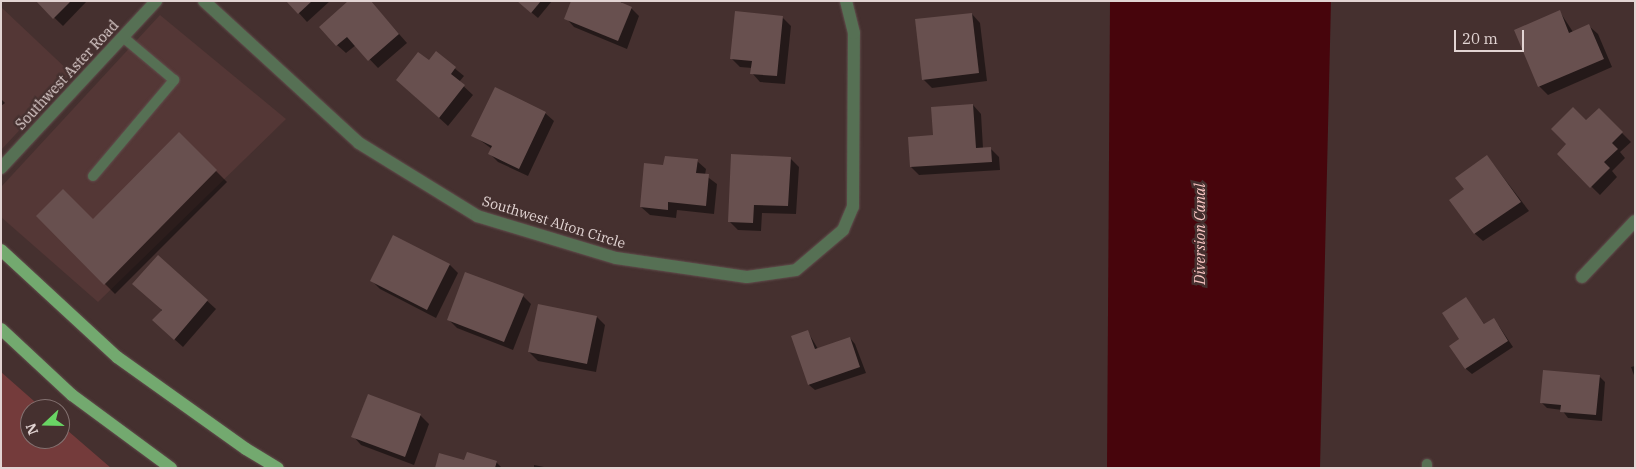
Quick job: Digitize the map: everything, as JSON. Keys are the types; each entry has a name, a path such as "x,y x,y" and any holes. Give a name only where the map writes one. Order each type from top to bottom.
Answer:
{"main road":[{"path":"1,250 117,356 246,449 278,468"},
{"path":"1,328 72,395 171,468"}],"street":[{"name":"Southwest Aster Road","path":"1,168 156,1"},
{"name":"Southwest Alton Circle","path":"204,1 359,144 477,216 616,258 747,277 796,270 843,230 853,207 854,33 846,1"},
{"path":"1582,277 1635,220"}],"lane":[{"path":"93,176 174,80 122,37"}],"shaded area":[{"path":"1,7 72,74 1,150"},
{"path":"160,15 286,119 98,302 1,217 1,187"},
{"path":"1,372 32,399 20,399 20,449 70,449 70,433 111,468 1,468"}],"water":[{"name":"Diversion Canal","path":"1110,1 1331,1 1320,468 1107,468"}],"building":[{"path":"36,1 71,1 53,19"},
{"path":"286,1 312,1 298,14"},
{"path":"348,1 371,1 399,34 368,61 347,37 336,46 319,27"},
{"path":"517,1 541,1 531,13"},
{"path":"571,1 618,1 632,7 618,41 564,19"},
{"path":"1560,10 1569,33 1589,24 1604,59 1538,87 1514,30"},
{"path":"735,11 783,16 777,76 750,74 752,61 730,59"},
{"path":"972,13 979,73 922,80 915,19"},
{"path":"436,51 456,67 451,74 465,85 439,118 396,80 418,52 429,60"},
{"path":"495,87 546,112 519,169 488,154 492,146 471,136"},
{"path":"973,104 976,148 991,147 992,162 910,167 908,137 933,135 931,107"},
{"path":"1573,107 1586,120 1599,108 1623,132 1612,143 1618,149 1604,162 1610,168 1590,188 1557,154 1566,144 1551,129"},
{"path":"179,132 217,170 104,285 36,216 63,189 93,219"},
{"path":"731,154 791,157 788,206 754,205 753,223 728,222"},
{"path":"1487,155 1521,202 1474,234 1449,200 1464,189 1455,178"},
{"path":"665,156 698,159 696,173 709,174 706,206 668,202 668,210 640,207 644,163 663,165"},
{"path":"393,235 450,264 427,310 370,281"},
{"path":"158,255 208,300 174,340 152,320 162,310 132,284"},
{"path":"465,272 524,294 504,342 447,320"},
{"path":"1466,297 1484,324 1494,318 1508,341 1465,369 1449,346 1459,339 1442,313"},
{"path":"538,304 597,316 587,364 528,352"},
{"path":"808,330 815,349 850,337 860,367 808,385 791,336"},
{"path":"1543,370 1600,375 1596,415 1560,412 1561,405 1540,403"},
{"path":"368,394 421,414 405,457 351,437"},
{"path":"467,452 497,461 495,468 435,468 439,453 464,460"}]}
